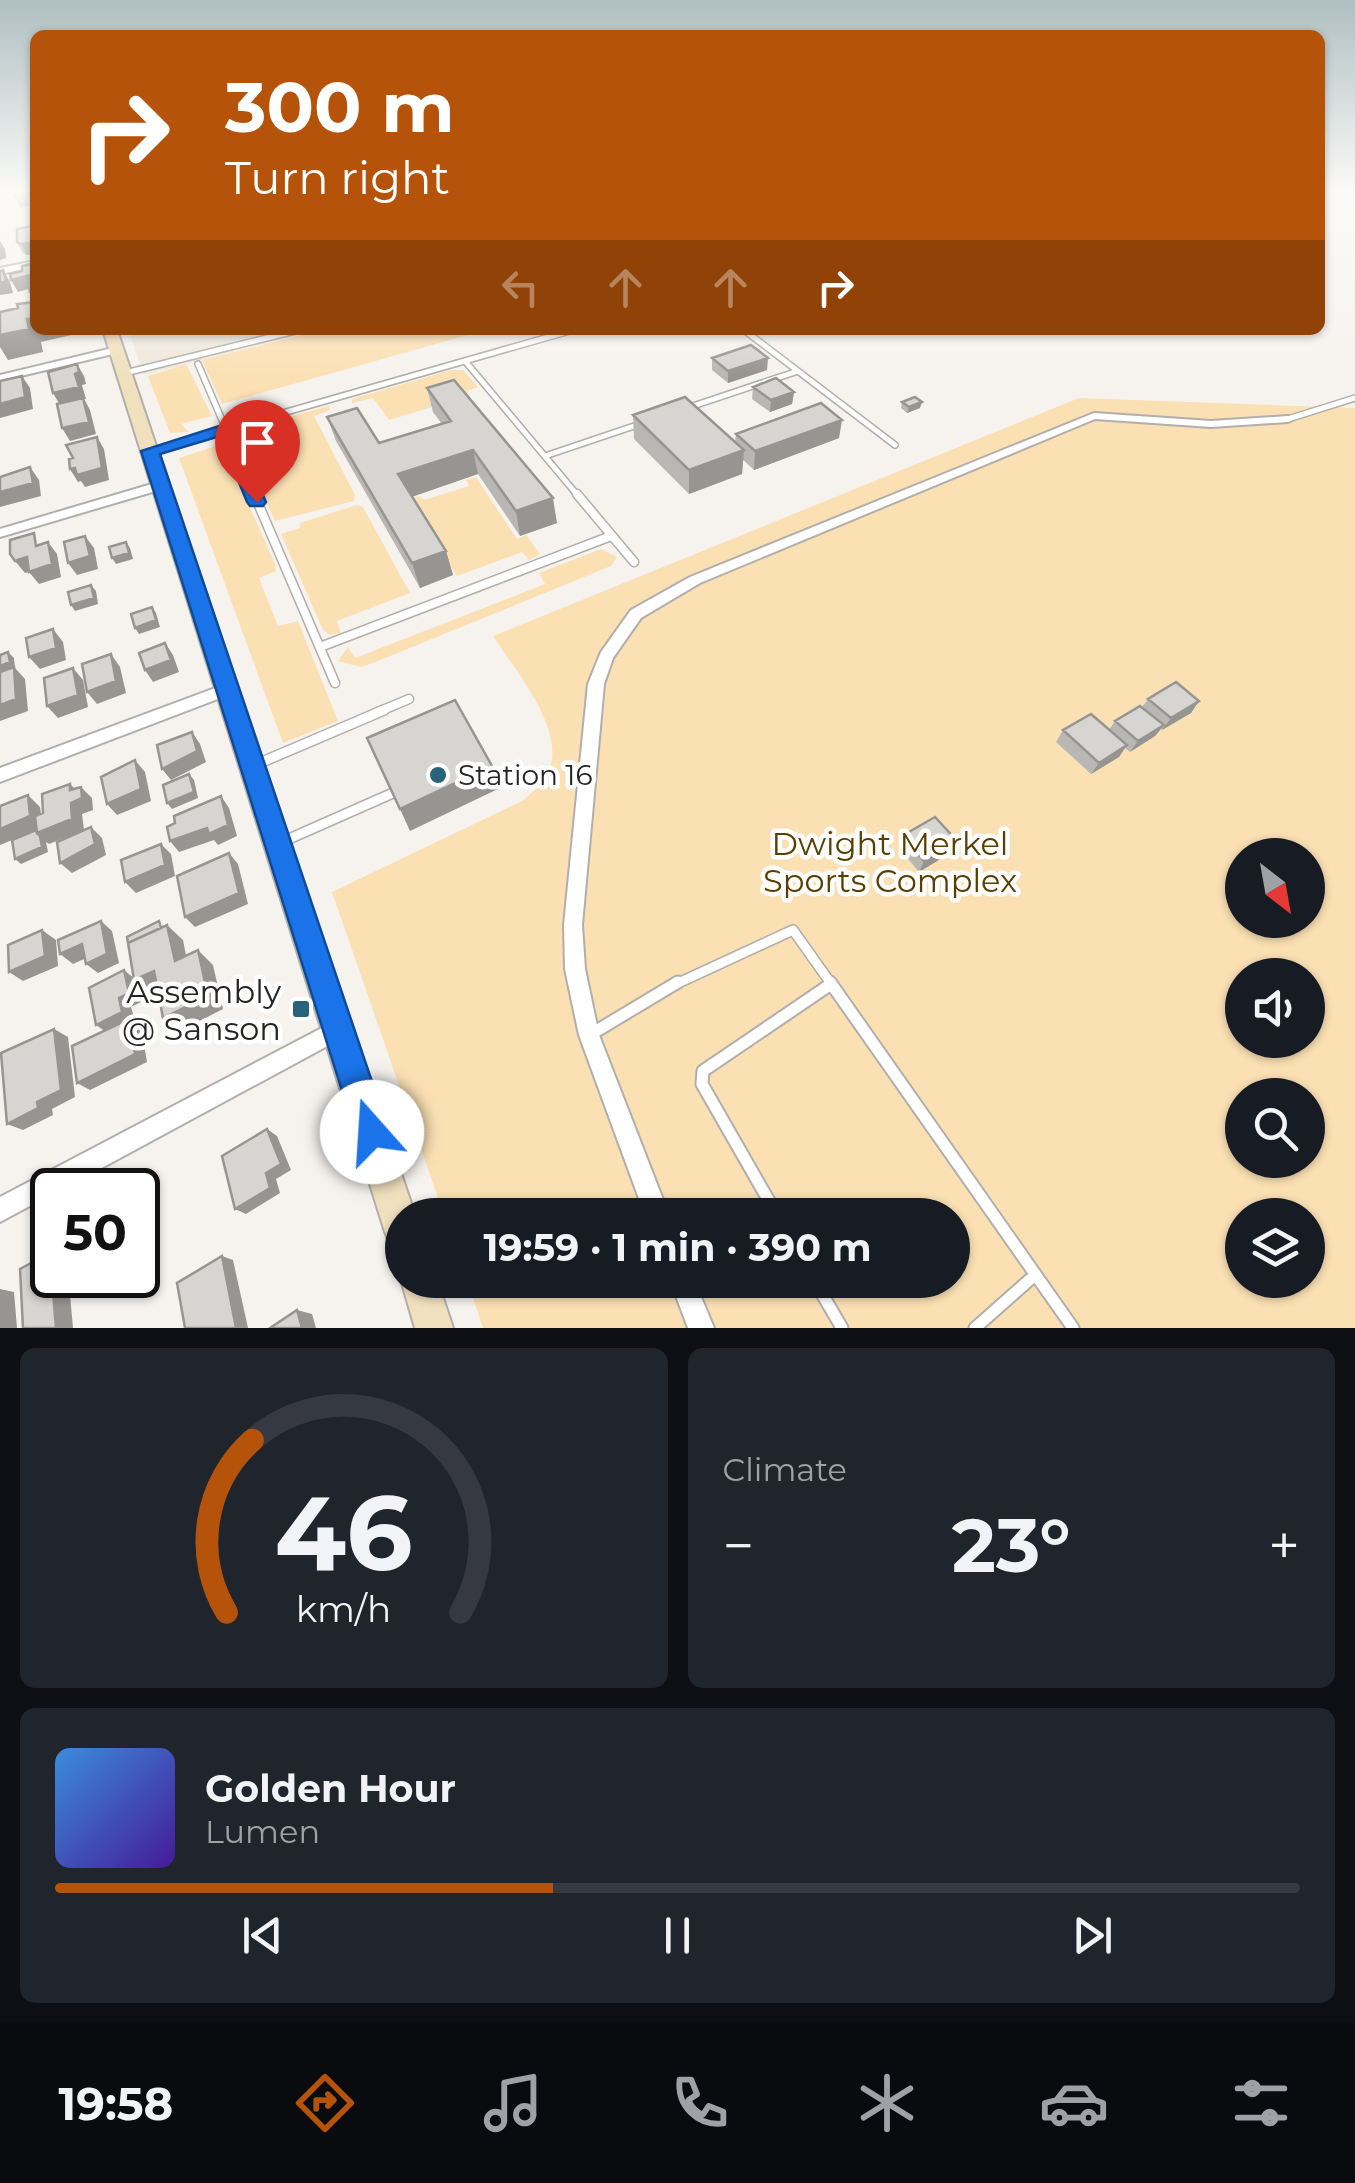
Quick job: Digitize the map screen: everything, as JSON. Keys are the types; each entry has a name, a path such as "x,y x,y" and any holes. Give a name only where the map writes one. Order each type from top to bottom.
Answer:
{"main road":[{"path":"117,351 392,1198"},
{"path":"425,1298 434,1328"}],"street":[{"path":"0,271 30,265"},
{"path":"0,378 117,351"},
{"path":"650,1198 589,1036 575,969 573,925 596,684 606,656 636,614 695,580 1094,416 1211,424 1288,419"},
{"path":"0,533 162,485"},
{"path":"0,776 226,690"},
{"path":"0,1210 337,1030"},
{"path":"689,1298 701,1328"}],"lane":[{"path":"117,351 256,335"},
{"path":"150,451 556,335"},
{"path":"751,335 895,445"},
{"path":"465,361 634,562"},
{"path":"198,364 336,682"},
{"path":"672,414 798,371"},
{"path":"1288,419 1355,398"},
{"path":"545,456 654,420"},
{"path":"320,647 612,536"},
{"path":"251,767 409,699"},
{"path":"277,844 392,793"},
{"path":"589,1036 690,975 793,930 1073,1328"},
{"path":"767,1198 702,1084 703,1070 830,984"},
{"path":"975,1328 1036,1275"},
{"path":"824,1298 842,1328"}],"shaded area":[{"path":"130,335 298,335 144,375"}],"green space":[{"path":"301,335 468,335 222,404 202,360"},
{"path":"186,364 212,416 181,424 189,432 170,433 148,376"},
{"path":"451,370 463,370 478,387 467,391 468,396 389,420 373,398 352,403 352,399"},
{"name":"Dwight Merkel Sports Complex","path":"1079,398 1355,408 1355,1328 483,1328 473,1298 970,1298 970,1198 438,1198 332,892 524,800 544,780 552,760 552,742 538,704 493,636"},
{"path":"329,406 330,410 314,416 355,495 354,501 275,521 241,444 242,434 255,426"},
{"path":"222,444 275,564 276,571 259,578 278,626 298,621 338,721 283,743 179,458"},
{"path":"476,477 517,539 526,535 540,554 529,560 522,552 457,576 410,499 420,496 424,500 469,486 466,480"},
{"path":"357,505 363,507 410,593 337,621 341,633 330,635 323,630 281,534 300,528 300,523"},
{"path":"601,549 617,557 611,566 373,663 361,667 338,661 348,647 355,658 545,584 539,573"}],"building":[{"path":"30,264 30,275 11,280 10,274 22,271 22,266"},
{"path":"30,303 29,329 0,335 0,312 18,308 17,304"},
{"path":"751,345 768,358 728,371 712,358"},
{"path":"77,364 79,387 53,393 48,372"},
{"path":"22,376 25,397 0,404 0,381"},
{"path":"776,378 794,392 771,400 753,387"},
{"path":"454,380 553,498 516,511 473,450 398,474 446,551 412,563 327,417 357,408 379,443 451,421 427,388"},
{"path":"685,397 744,450 689,470 633,415"},
{"path":"915,397 922,402 909,407 902,402"},
{"path":"83,398 89,422 62,428 57,404"},
{"path":"821,403 842,420 755,451 736,434"},
{"path":"97,437 102,468 77,475 75,468 70,469 69,459 73,458 66,445"},
{"path":"30,467 33,483 0,492 0,477"},
{"path":"34,533 36,546 48,542 52,564 29,572 27,557 15,561 10,554 10,540"},
{"path":"85,536 90,556 68,563 64,542"},
{"path":"126,542 129,553 112,558 109,547"},
{"path":"91,585 94,598 71,605 68,592"},
{"path":"152,607 156,620 135,628 131,614"},
{"path":"53,629 56,648 29,657 26,638"},
{"path":"165,643 171,660 145,670 139,653"},
{"path":"8,652 10,662 0,666 0,655"},
{"path":"111,654 116,681 87,692 82,664"},
{"path":"14,667 16,699 0,705 0,672"},
{"path":"73,668 78,695 47,706 44,678"},
{"path":"1176,682 1199,701 1171,718 1148,699"},
{"name":"Station 16","path":"455,700 492,766 400,809 367,738"},
{"path":"1140,706 1164,725 1138,741 1115,721"},
{"path":"1091,714 1127,745 1099,763 1063,730"},
{"path":"192,732 197,751 162,769 157,745"},
{"path":"135,760 141,789 107,804 101,777"},
{"path":"189,774 194,792 167,803 163,785"},
{"path":"70,784 70,790 81,787 82,798 71,803 72,819 37,833 35,816 43,813 42,794"},
{"path":"28,795 30,816 0,829 0,806"},
{"path":"221,796 228,825 209,834 207,828 170,841 167,827 175,823 174,816"},
{"path":"935,817 957,841 924,861 902,836"},
{"path":"91,827 95,844 60,863 57,842"},
{"path":"36,830 42,847 15,859 12,840"},
{"path":"161,844 165,865 125,882 121,860"},
{"path":"229,853 239,893 185,917 177,876"},
{"path":"101,921 107,954 86,964 82,944 60,954 58,940"},
{"path":"159,921 161,928 128,943 127,937"},
{"path":"167,925 175,961 198,950 208,996 163,1018 154,971 134,980 128,943"},
{"path":"42,930 45,956 9,972 8,945"},
{"path":"124,970 129,993 119,998 122,1012 96,1025 89,988"},
{"path":"129,1019 135,1054 77,1083 72,1046"},
{"path":"54,1029 61,1090 7,1124 1,1053"},
{"path":"267,1129 281,1164 266,1173 270,1188 235,1209 222,1156"},
{"path":"222,1256 236,1328 185,1328 177,1283"},
{"path":"30,1264 30,1298 54,1298 56,1328 23,1328 20,1269"},
{"path":"297,1310 302,1328 270,1328"}],"place":[{"name":"Station 16","path":"438,775"},
{"name":"Assembly @ Sanson","path":"301,1009"}],"route":[{"path":"257,502 225,429 150,451 372,1132"}]}
